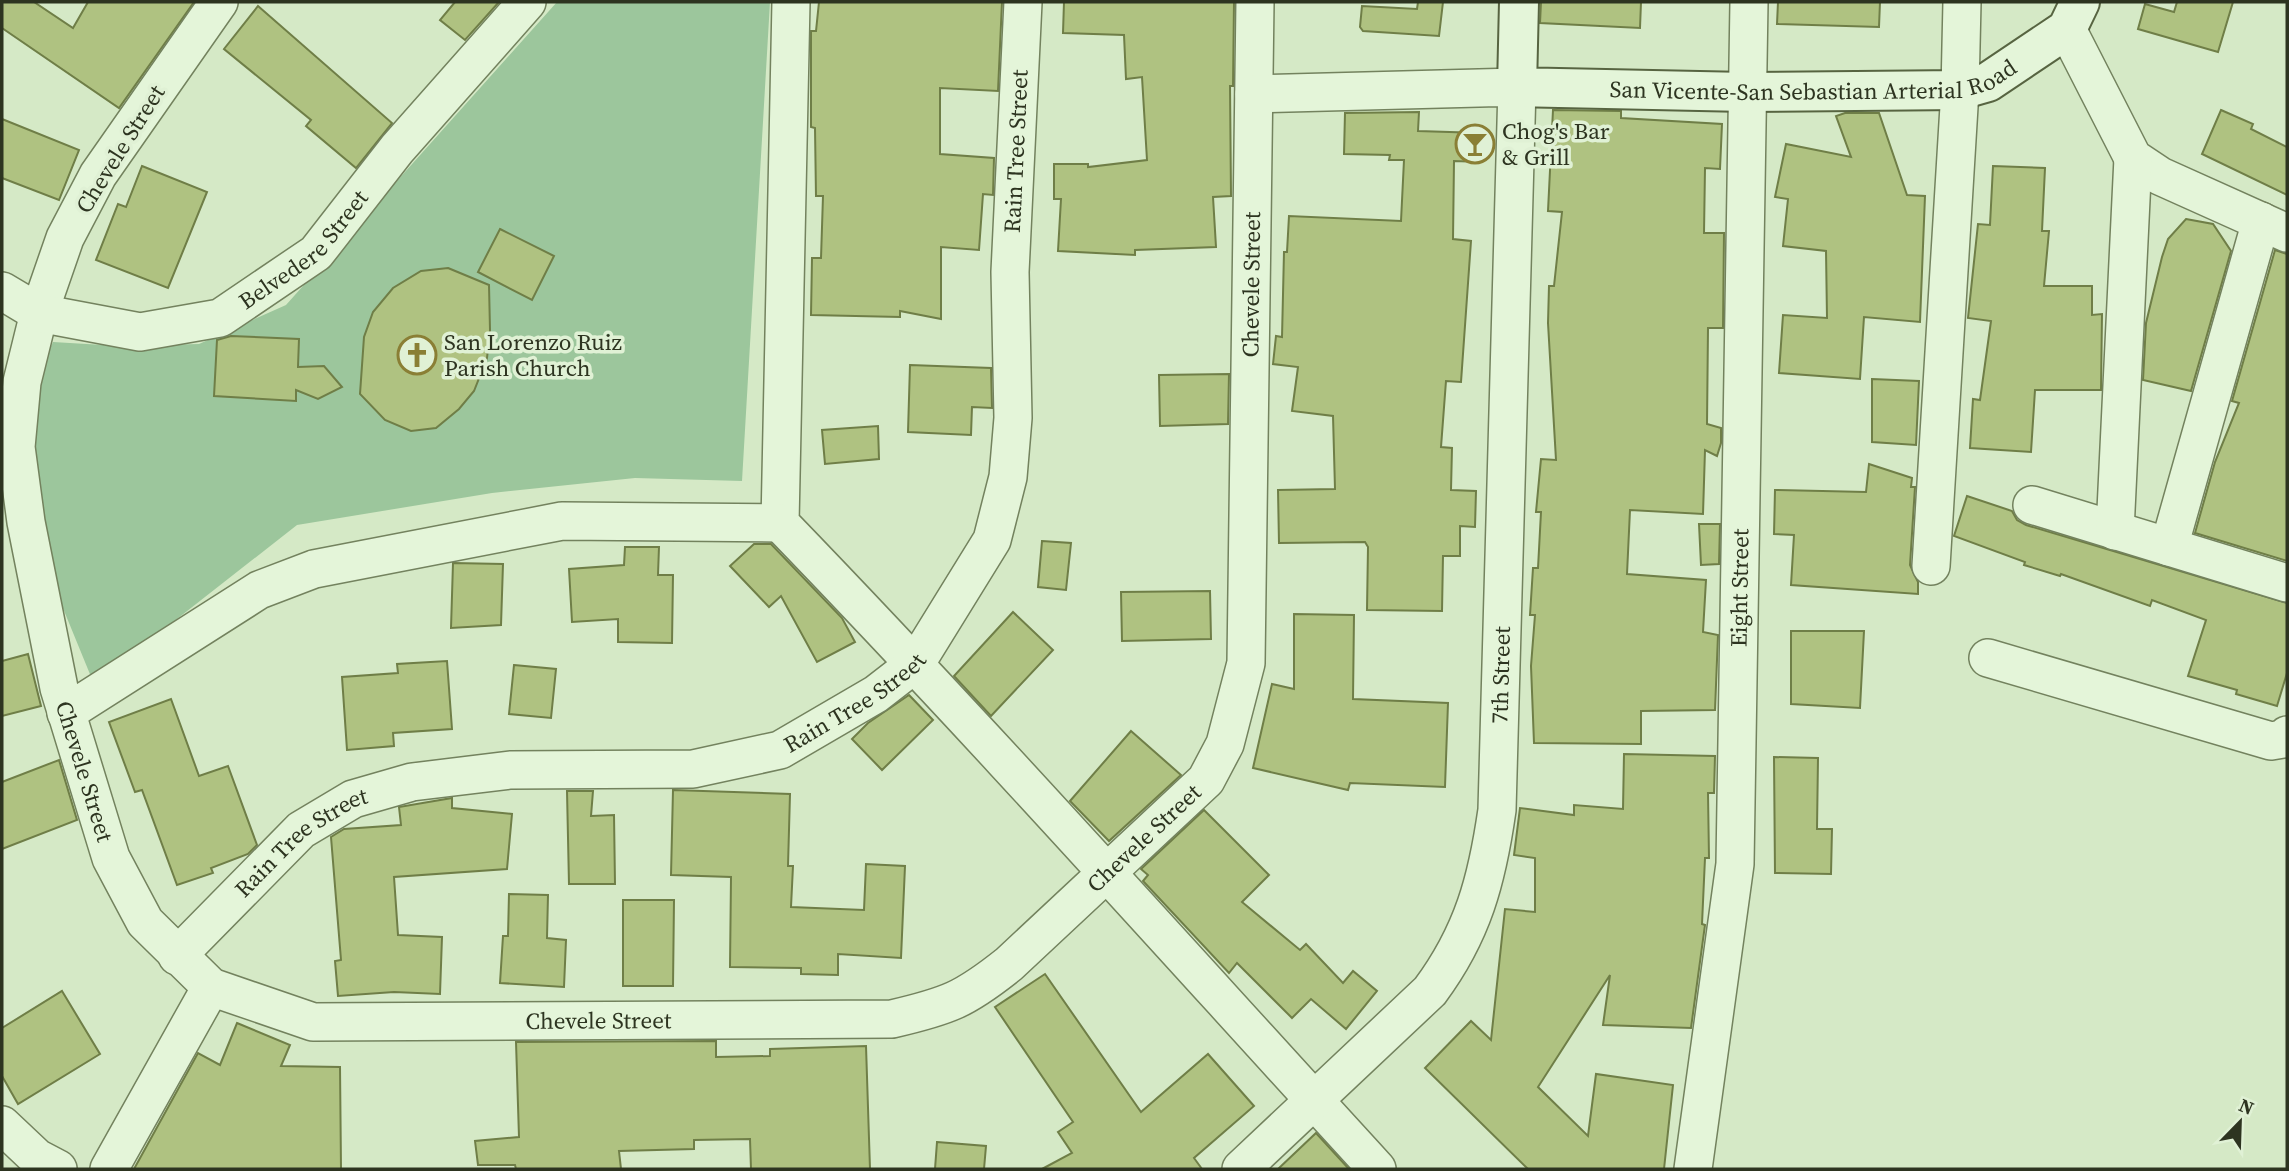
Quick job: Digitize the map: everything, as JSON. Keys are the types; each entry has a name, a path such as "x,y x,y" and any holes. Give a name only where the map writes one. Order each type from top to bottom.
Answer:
{"street":[{"name":"Chevele Street","path":"219,2 98,174 65,238 39,313 22,382 16,447 26,522 66,713 111,858 145,922 211,987 313,1022 892,1019 946,1006 976,990 1009,964 1206,780 1225,744 1246,663 1255,2"},
{"name":"Belvedere Street","path":"2,291 39,313 140,332 220,318 316,253 397,149 527,2"},
{"path":"780,523 791,2"},
{"name":"Rain Tree Street","path":"177,956 301,831 352,799 412,782 510,770 693,769 780,750 876,694 916,663 992,540 1008,477 1013,418 1010,272 1023,2"},
{"path":"1254,94 1517,87 1518,2"},
{"name":"Eight Street","path":"1693,1169 1735,864 1749,2"},
{"path":"1931,566 1960,90 1962,2"},
{"path":"2074,15 2133,158 2115,531"},
{"name":"San Vicente-San Sebastian Arterial Road","path":"1517,87 1746,92 1960,90 1988,82 2074,15"},
{"name":"7th Street","path":"1241,1169 1430,991 1452,961 1471,923 1489,866 1497,810 1517,87"},
{"path":"2133,158 2160,176 2274,227 2169,547"},
{"path":"2032,505 2287,583"},
{"path":"66,713 259,590 314,569 562,521 780,523 916,663 1377,1169"},
{"path":"1988,658 2271,741 2283,739 2287,735"},
{"path":"109,1169 211,987"},
{"path":"2,1125 37,1158 58,1169"}],"green space":[{"path":"557,2 770,2 742,481 635,478 492,493 297,525 94,684 24,513 29,393 53,342 120,346 199,344 286,305"}],"building":[{"path":"2,2 34,2 73,28 88,2 194,2 119,108 2,28"},
{"path":"455,2 499,2 465,40 440,20"},
{"path":"819,2 1002,2 998,91 940,88 940,154 994,158 993,195 983,194 979,250 941,247 941,319 900,311 900,317 811,315 812,258 821,258 823,196 816,196 815,128 811,127 811,31 816,31"},
{"path":"1064,2 1234,2 1233,86 1230,86 1231,196 1213,197 1216,247 1135,250 1135,255 1058,251 1061,199 1054,199 1054,164 1088,164 1088,167 1147,160 1142,77 1126,79 1124,35 1063,33"},
{"path":"1418,2 1443,2 1439,36 1363,31 1360,27 1362,6 1417,9"},
{"path":"1541,2 1641,2 1640,28 1540,23"},
{"path":"1778,2 1880,2 1879,27 1777,24"},
{"path":"2177,2 2233,2 2218,52 2138,29 2145,4 2174,12"},
{"path":"258,6 392,123 356,168 306,126 311,120 224,49"},
{"path":"1553,110 1621,111 1621,118 1722,124 1720,169 1705,168 1704,233 1724,233 1723,328 1708,328 1707,424 1721,428 1721,443 1717,456 1705,450 1703,514 1630,510 1627,574 1706,580 1703,632 1718,635 1715,710 1641,711 1641,744 1534,743 1531,666 1535,615 1530,615 1533,568 1538,568 1541,512 1536,512 1541,459 1556,460 1548,323 1549,286 1554,286 1562,212 1548,211"},
{"path":"2221,110 2253,124 2251,129 2287,147 2287,195 2202,154"},
{"path":"1419,112 1418,131 1481,133 1481,162 1454,161 1453,239 1471,241 1461,382 1446,381 1441,447 1452,448 1451,490 1476,491 1475,527 1460,526 1460,556 1443,556 1442,611 1367,610 1368,547 1365,542 1279,543 1278,490 1335,489 1333,416 1292,411 1298,367 1273,364 1276,336 1282,337 1284,252 1287,252 1289,216 1401,221 1404,160 1389,160 1390,155 1344,154 1345,113"},
{"path":"1845,113 1879,113 1907,195 1925,196 1920,322 1864,317 1860,379 1779,373 1783,315 1827,318 1826,251 1783,246 1788,199 1775,197 1786,144 1851,157 1836,116"},
{"path":"2,119 79,150 59,200 2,178"},
{"path":"142,166 207,192 168,288 96,260 118,204 126,207"},
{"path":"1993,166 2045,168 2042,231 2049,231 2044,286 2092,286 2092,315 2102,314 2101,390 2035,390 2031,452 1970,448 1973,399 1980,400 1991,321 1968,318 1978,224 1990,225"},
{"path":"2186,219 2213,224 2231,251 2191,391 2143,380 2146,323 2162,257 2168,239"},
{"path":"500,229 554,256 532,300 478,272"},
{"path":"2275,250 2287,254 2287,561 2195,533 2215,462 2239,403 2232,401"},
{"path":"448,268 489,285 490,330 487,358 474,391 459,409 436,428 411,431 385,420 360,394 364,337 373,312 393,288 421,271"},
{"path":"231,336 299,339 298,367 324,366 342,387 318,399 296,390 296,401 214,396 217,340"},
{"path":"910,365 991,368 992,408 972,407 971,435 908,432"},
{"path":"1229,374 1228,424 1160,426 1159,375"},
{"path":"1872,379 1919,381 1916,445 1872,442"},
{"path":"878,426 879,459 825,464 822,430"},
{"path":"1869,464 1912,478 1911,487 1915,487 1910,565 1918,582 1918,594 1791,585 1794,535 1774,534 1775,490 1866,492"},
{"path":"1967,496 2012,511 2017,520 2026,525 2287,603 2287,673 2277,706 2236,694 2237,690 2188,676 2206,620 2152,600 2150,606 2061,574 2060,576 2024,565 2025,562 1954,536"},
{"path":"1699,524 1720,524 1719,564 1701,565"},
{"path":"1042,541 1071,543 1066,590 1038,587"},
{"path":"754,544 771,544 842,618 855,642 817,662 781,596 769,607 730,566"},
{"path":"625,547 659,547 658,575 673,575 672,643 618,642 618,619 572,622 569,569 624,565"},
{"path":"453,563 503,564 501,625 451,628"},
{"path":"1210,591 1211,639 1122,641 1121,592"},
{"path":"1013,612 1053,650 991,716 954,676"},
{"path":"1294,614 1354,615 1353,699 1448,703 1445,787 1350,783 1348,790 1253,768 1272,684 1294,689"},
{"path":"1791,631 1864,631 1860,708 1791,704"},
{"path":"28,654 41,706 2,716 2,661"},
{"path":"447,661 452,729 393,733 394,746 347,750 342,677 398,673 397,664"},
{"path":"514,665 556,669 551,718 509,714"},
{"path":"909,695 933,720 882,770 852,739 868,723"},
{"path":"171,699 199,776 228,766 257,845 248,854 211,868 213,873 177,885 142,790 135,792 109,722"},
{"path":"1131,731 1181,775 1109,841 1070,801"},
{"path":"1624,754 1715,756 1714,793 1708,793 1709,858 1705,858 1702,924 1705,925 1691,1028 1603,1025 1610,975 1538,1087 1588,1136 1596,1074 1673,1085 1664,1169 1528,1169 1425,1068 1471,1021 1491,1040 1505,909 1535,912 1535,858 1514,855 1520,808 1574,815 1574,805 1623,809"},
{"path":"1774,757 1818,758 1817,829 1832,829 1831,874 1775,873"},
{"path":"59,760 77,820 2,849 2,782"},
{"path":"673,790 790,794 788,866 793,866 791,907 864,910 866,864 905,866 901,958 838,954 838,975 801,974 801,968 730,967 731,877 671,875"},
{"path":"567,791 593,791 591,816 614,815 615,884 569,884"},
{"path":"452,798 452,808 512,814 507,869 394,877 398,935 442,937 440,994 394,992 338,996 335,961 341,960 331,837 344,829 401,825 399,807"},
{"path":"1204,810 1269,875 1242,902 1300,950 1306,944 1343,983 1353,971 1377,991 1346,1029 1311,999 1292,1018 1237,963 1229,973 1143,881 1148,875 1141,869"},
{"path":"509,894 548,895 547,938 566,940 564,987 500,983 503,936 508,936"},
{"path":"623,900 674,900 673,986 623,986"},
{"path":"1045,974 1141,1112 1208,1054 1254,1106 1194,1158 1202,1169 1042,1169 1072,1153 1058,1132 1073,1122 995,1007"},
{"path":"62,991 100,1054 18,1104 2,1076 2,1028"},
{"path":"237,1023 290,1045 281,1066 340,1067 341,1169 134,1169 198,1053 220,1065"},
{"path":"716,1041 716,1057 770,1056 770,1049 866,1046 870,1169 751,1169 750,1139 694,1140 694,1149 619,1151 621,1169 516,1169 515,1165 478,1165 475,1141 519,1137 516,1042"},
{"path":"1316,1133 1349,1169 1278,1169"},
{"path":"937,1142 986,1146 984,1169 935,1169"}],"place":[{"name":"Chog's Bar & Grill","path":"1475,144"},
{"name":"San Lorenzo Ruiz Parish Church","path":"417,355"}]}
